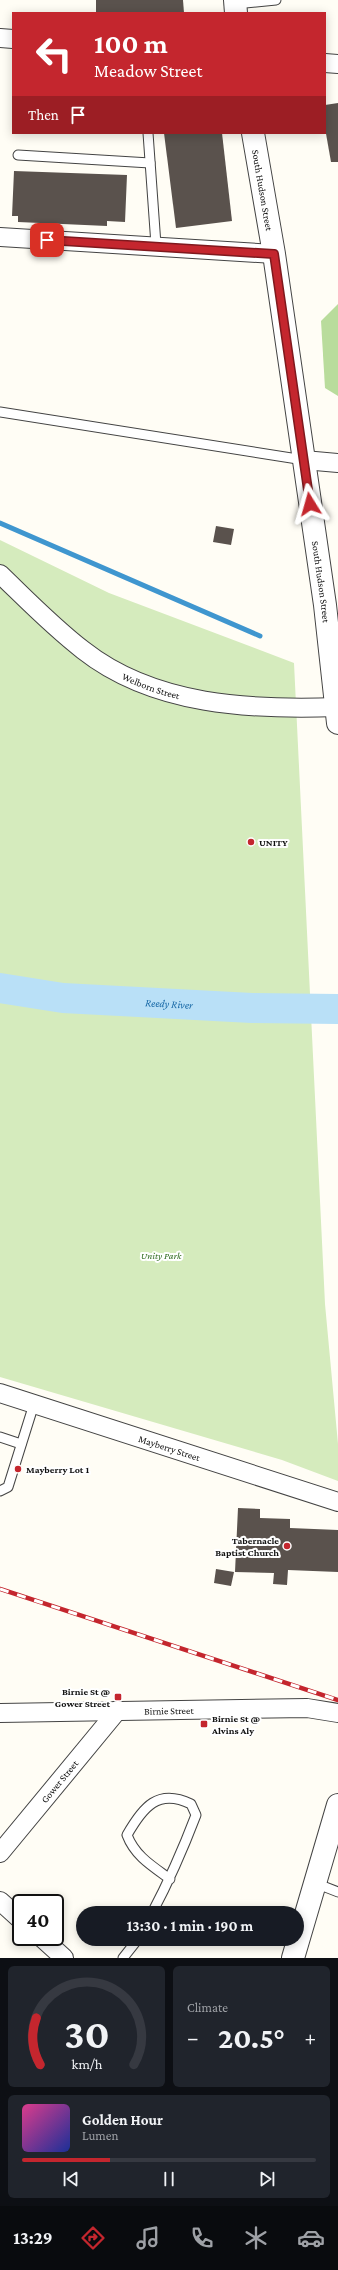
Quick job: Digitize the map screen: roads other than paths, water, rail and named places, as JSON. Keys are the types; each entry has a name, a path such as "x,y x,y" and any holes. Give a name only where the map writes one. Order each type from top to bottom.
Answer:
{"street":[{"path":"0,38 12,39"},
{"path":"326,64 338,64"},
{"name":"South Hudson Street","path":"253,134 274,254 325,605 338,715"},
{"path":"0,237 156,245 274,254"},
{"path":"304,460 338,463"},
{"name":"Welborn Street","path":"0,574 83,651 126,676 186,698 338,715"},
{"name":"Mayberry Street","path":"0,1392 338,1502"},
{"name":"Birnie Street","path":"0,1713 307,1708 338,1714"},
{"name":"Gower Street","path":"0,1853 118,1710"},
{"path":"293,1958 338,1806"},
{"path":"0,1901 12,1912"},
{"path":"51,1946 64,1958"}],"lane":[{"path":"235,6 276,0"},
{"path":"148,134 156,245"},
{"path":"18,155 150,163"},
{"path":"0,412 304,460"},
{"path":"0,1491 8,1487 34,1404"},
{"path":"0,1438 21,1444"},
{"path":"156,1906 170,1879 196,1815 191,1804 178,1798 157,1800 139,1814 127,1835 132,1849 142,1859 170,1879"},
{"path":"315,1883 338,1892"},
{"path":"123,1958 132,1946"}],"waterway":[{"path":"0,523 260,636"},
{"name":"Reedy River","path":"0,988 63,998 252,1008 338,1009"}],"railway":[{"path":"0,1589 338,1700"}],"place":[{"name":"UNITY","path":"251,842"},
{"name":"Mayberry Lot 1","path":"18,1469"},
{"name":"Tabernacle Baptist Church","path":"287,1546"},
{"name":"Birnie St @ Gower Street","path":"118,1697"},
{"name":"Birnie St @ Alvins Aly","path":"204,1724"}],"park label":[{"name":"Unity Park","path":"161,1255"}]}
